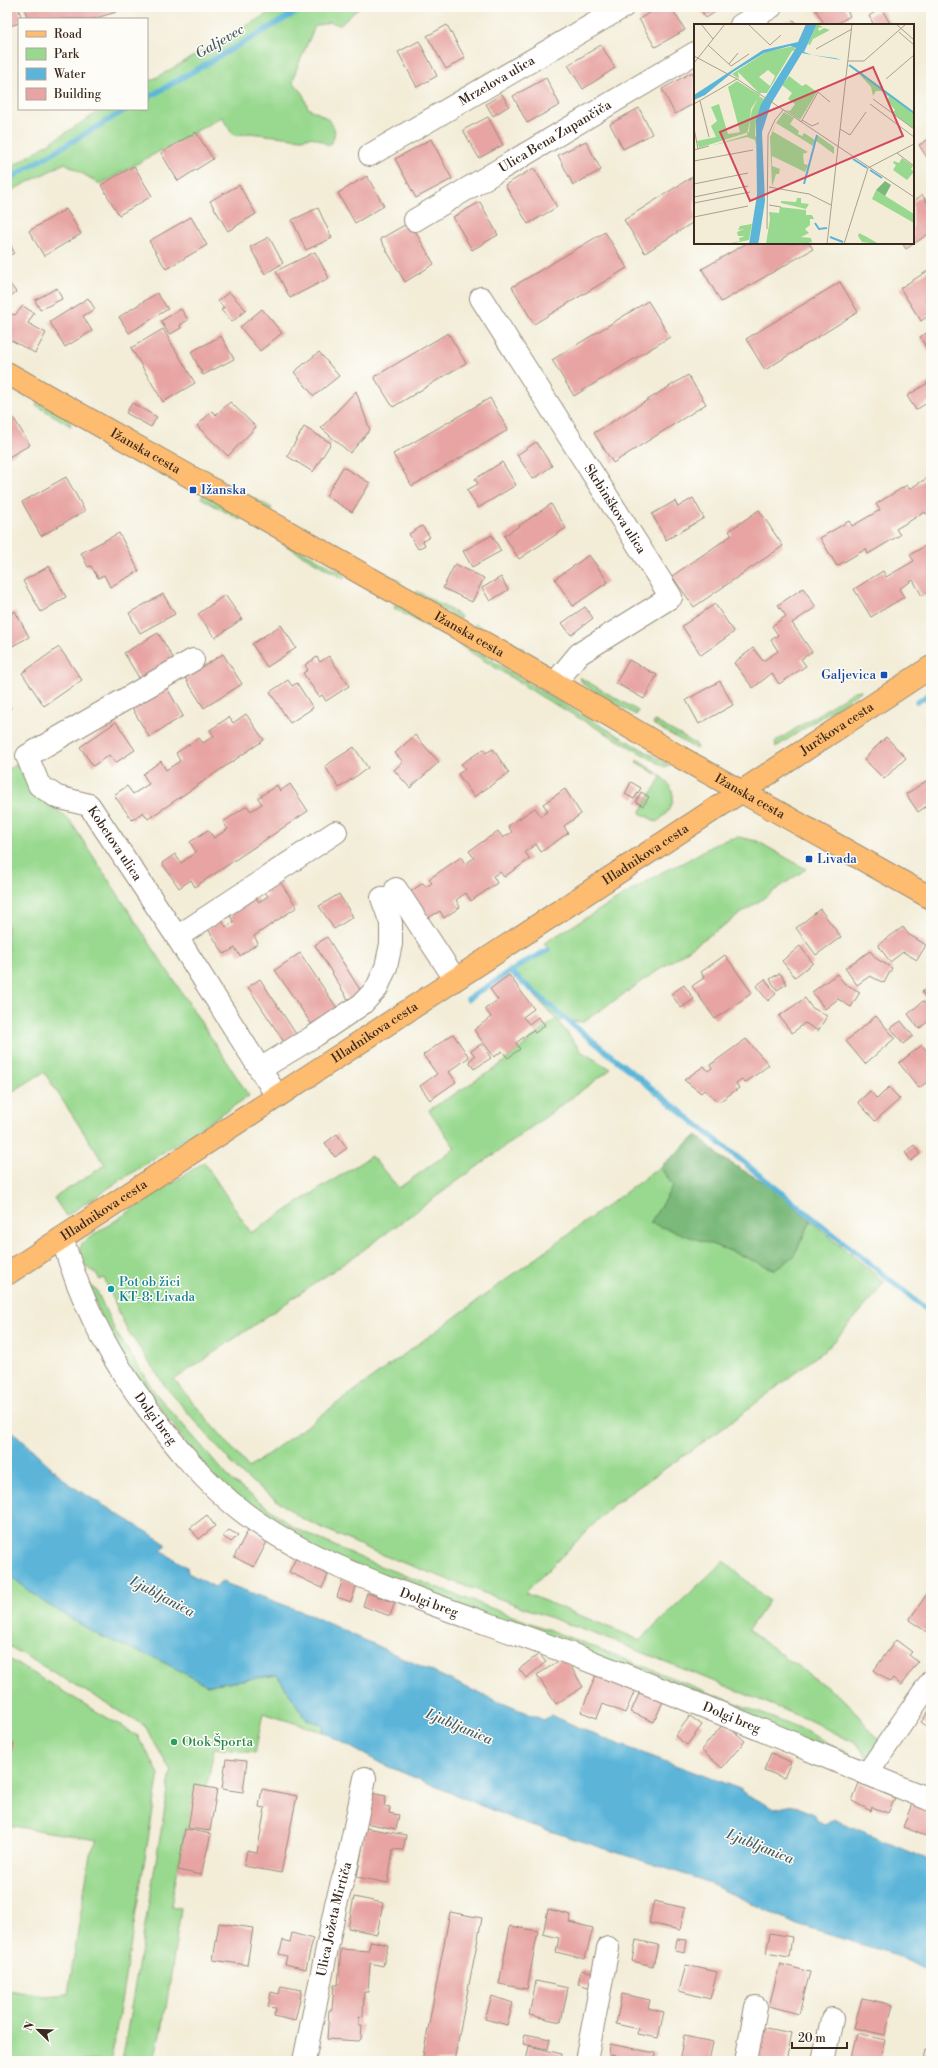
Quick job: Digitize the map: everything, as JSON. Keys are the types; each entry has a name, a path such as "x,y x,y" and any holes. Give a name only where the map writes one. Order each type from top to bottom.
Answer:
{"main road":[{"name":"Ižanska cesta","path":"7,373 555,683 678,756 931,898"},
{"name":"Jurčkova cesta","path":"742,791 931,666"},
{"name":"Hladnikova cesta","path":"7,1274 742,791"}],"street":[{"name":"Mrzelova ulica","path":"370,155 623,7"},
{"path":"743,24 771,7"},
{"name":"Ulica Bena Zupančiča","path":"415,220 694,54"},
{"name":"Skrbinškova ulica","path":"481,298 671,597 579,654 555,683"},
{"name":"Kobetova ulica","path":"193,660 27,756 39,785 57,797 89,805 177,937 278,1096"},
{"path":"177,937 336,832"},
{"path":"260,1069 316,1035 362,1004 377,988 386,967 391,944 389,893 455,979"},
{"name":"Dolgi breg","path":"60,1239 65,1247 85,1302 128,1382 194,1467 242,1511 274,1534 310,1554 355,1574 486,1624 596,1663 931,1800"},
{"path":"867,1774 931,1680"},
{"name":"Ulica Jožeta Mirtiča","path":"304,2061 336,1904 347,1865 365,1778"},
{"path":"586,2061 608,1948"},
{"path":"746,2061 756,2007"},
{"path":"824,2061 832,2019"}],"green space":[{"path":"279,7 303,7 148,95 148,82"},
{"path":"308,7 360,7 340,25 330,22 315,26 296,70 293,82 302,92 308,108 320,114 330,122 333,127 335,132 329,146 310,137 302,139 249,133 236,136 231,132 222,117 100,184 65,163 7,193 7,182 129,110 148,110 148,98"},
{"path":"101,110 123,110 7,179 7,170"},
{"path":"38,401 69,419 71,426 36,405"},
{"path":"225,482 272,508 270,512 223,485"},
{"path":"203,494 242,516 240,520 201,498"},
{"path":"285,541 345,575 344,579 283,544"},
{"path":"338,546 401,582 398,585 335,549"},
{"path":"417,591 461,616 459,619 415,594"},
{"path":"396,604 446,632 444,636 394,608"},
{"path":"475,624 524,649 522,653 473,627"},
{"path":"460,640 544,693 671,766 665,767 542,697 458,644"},
{"path":"579,677 638,711 636,715 584,685"},
{"path":"861,690 776,747 775,742 854,691"},
{"path":"655,721 696,744 697,748 696,749 653,724"},
{"path":"637,760 664,779 670,786 673,794 672,803 667,812 657,822 640,813 661,777 636,762"},
{"path":"21,762 34,793 69,819 249,1096 66,1216 54,1198 105,1165 44,1072 7,1095 7,770"},
{"path":"738,837 757,841 806,869 583,1022 557,1020 582,1052 611,1069 359,1253 174,1380 249,1468 660,1167 673,1186 651,1223 731,1251 775,1270 793,1257 811,1221 884,1282 875,1295 831,1345 725,1427 614,1504 525,1593 640,1640 724,1561 769,1601 748,1630 847,1702 880,1742 867,1757 857,1744 809,1720 624,1645 377,1553 301,1518 241,1474 165,1386 126,1328 104,1278 100,1280 96,1273 81,1264 80,1249 83,1242 204,1162 251,1233 371,1156 399,1188 455,1148 429,1110 497,1067 556,1019 512,971 549,952 544,943 666,870 684,862 710,847 728,839"},
{"path":"697,1135 722,1158 772,1187 811,1221 793,1257 775,1270 731,1251 650,1223 673,1186 660,1167"},
{"path":"89,1286 96,1289 115,1331 156,1394 232,1481 295,1528 372,1563 597,1648 803,1730 850,1754 858,1764 310,1548 212,1478 109,1337"},
{"path":"7,1573 42,1601 98,1635 157,1659 207,1685 277,1675 306,1719 326,1726 323,1732 263,1713 255,1753 214,1748 207,1787 188,1828 185,1829 171,1906 181,1908 166,2008 154,2061 122,2061 171,1772 145,1726 7,1645"},
{"path":"7,1658 138,1736 159,1774 111,2061 7,2061 7,1990 45,1996 68,1994 90,1854 97,1840 7,1825"}],"water":[{"name":"Ljubljanica","path":"7,1426 70,1485 159,1539 166,1545 161,1551 187,1567 188,1573 215,1587 222,1582 306,1613 485,1696 544,1720 551,1715 602,1738 740,1789 748,1795 775,1809 793,1805 814,1814 818,1822 825,1825 834,1819 931,1861 931,1973 896,1955 797,1925 702,1880 516,1820 382,1764 323,1732 325,1726 306,1719 277,1675 207,1685 157,1659 98,1635 42,1601 7,1573"}],"building":[{"path":"7,7 18,7 22,18 18,18 18,23 7,27"},
{"path":"24,7 115,7 116,12 96,18 28,18"},
{"path":"660,7 671,7 685,30 655,47 639,19"},
{"path":"699,7 723,7 706,18"},
{"path":"814,7 845,7 850,16 837,24 824,24"},
{"path":"881,8 890,24 873,24 869,16"},
{"path":"794,20 796,24 787,24"},
{"path":"447,25 465,58 446,69 427,36"},
{"path":"419,41 437,76 417,87 398,52"},
{"path":"601,45 615,68 583,89 568,65"},
{"path":"692,72 694,75 694,104 675,114 662,89"},
{"path":"546,78 560,105 527,123 513,96"},
{"path":"502,94 509,106 493,116 486,104"},
{"path":"639,108 652,134 623,149 610,124"},
{"path":"488,117 503,145 479,158 463,130"},
{"path":"196,132 213,159 178,181 161,153"},
{"path":"931,138 931,164 919,145"},
{"path":"431,139 452,179 416,198 395,159"},
{"path":"586,141 601,170 573,185 558,155"},
{"path":"134,166 152,196 119,215 101,185"},
{"path":"534,168 557,207 528,224 505,185"},
{"path":"367,176 384,206 355,223 338,193"},
{"path":"694,176 694,222 645,253 624,220"},
{"path":"239,185 256,214 228,231 210,201"},
{"path":"922,195 931,208 931,232 914,244 914,201"},
{"path":"480,202 498,235 472,250 453,217"},
{"path":"318,208 332,238 306,250 292,220"},
{"path":"66,209 81,234 44,256 29,231"},
{"path":"191,217 207,245 166,269 149,241"},
{"path":"410,222 434,264 405,282 380,239"},
{"path":"605,232 627,268 534,324 512,287"},
{"path":"7,235 14,253 7,257"},
{"path":"269,237 283,263 265,274 250,247"},
{"path":"745,244 810,244 813,249 721,302 702,269"},
{"path":"903,244 913,244 906,249"},
{"path":"315,252 329,278 290,298 276,271"},
{"path":"931,269 931,314 921,321 900,288"},
{"path":"7,280 16,292 7,299"},
{"path":"840,282 858,312 765,370 746,339"},
{"path":"57,288 62,299 40,310 35,300"},
{"path":"229,292 246,310 232,322 221,310 224,308 218,301"},
{"path":"157,293 168,309 129,333 119,317"},
{"path":"88,298 95,309 83,316 92,331 65,347 50,322"},
{"path":"648,301 670,337 574,396 552,360"},
{"path":"23,306 34,313 28,323 46,333 35,353 7,338 7,323 12,314 15,315"},
{"path":"181,309 188,320 180,325 181,328 169,335 161,321"},
{"path":"262,309 282,333 260,351 240,327"},
{"path":"163,329 195,383 163,402 131,348"},
{"path":"931,330 931,351 929,352 920,337"},
{"path":"448,333 466,363 393,407 374,377"},
{"path":"221,336 234,359 203,375 191,352"},
{"path":"319,352 339,376 314,396 294,372"},
{"path":"688,375 706,404 613,463 594,433"},
{"path":"931,381 931,400 916,410 907,396"},
{"path":"356,391 370,430 350,453 321,428"},
{"path":"490,398 508,430 412,486 393,454"},
{"path":"230,402 256,427 228,456 197,426 212,411 216,415"},
{"path":"132,403 157,417 151,427 126,413"},
{"path":"13,417 30,445 7,458 7,420"},
{"path":"304,427 331,443 313,472 287,456"},
{"path":"536,442 552,466 533,479 517,455"},
{"path":"502,462 516,485 478,508 467,490 478,484 475,479"},
{"path":"343,467 370,483 352,512 326,496"},
{"path":"931,476 931,511 926,514 925,512 896,529 900,535 868,554 866,549 837,566 820,538 849,521 852,526 880,510 876,504 907,485 909,489"},
{"path":"66,477 85,511 41,536 22,502"},
{"path":"693,498 704,518 666,540 652,514 675,501 678,507"},
{"path":"551,504 566,528 519,559 504,536"},
{"path":"759,510 783,546 694,607 672,576 732,535 729,531"},
{"path":"422,526 430,537 423,541 425,545 418,549 409,534"},
{"path":"119,533 139,571 110,587 104,575 98,578 91,566 88,567 81,553"},
{"path":"492,535 501,551 472,567 463,551"},
{"path":"931,542 931,590 922,596 913,580 899,589 904,597 871,617 854,589 883,571 886,577 914,561 910,555"},
{"path":"589,555 608,582 573,606 555,579"},
{"path":"455,564 484,578 472,602 443,588"},
{"path":"49,566 66,597 41,612 23,581"},
{"path":"501,577 508,590 490,601 482,588"},
{"path":"803,588 816,607 792,623 812,652 801,659 806,666 779,684 772,673 753,688 734,663 753,648 763,661 778,651 771,640 778,635 772,626 786,616 778,605"},
{"path":"163,594 175,614 140,633 129,613"},
{"path":"225,595 242,619 215,638 198,614"},
{"path":"715,604 734,632 701,655 682,626"},
{"path":"585,607 593,618 571,635 562,623"},
{"path":"15,611 29,637 7,649 7,616"},
{"path":"281,625 296,648 267,667 252,644"},
{"path":"158,633 175,661 141,681 124,653"},
{"path":"59,647 82,680 44,706 22,673"},
{"path":"223,654 242,684 204,708 185,678"},
{"path":"329,656 349,686 326,701 322,695 319,697 303,673 308,670 305,665 317,657 320,662"},
{"path":"629,660 657,675 644,699 616,683"},
{"path":"288,680 292,686 297,683 313,708 290,723 270,692"},
{"path":"720,681 733,705 699,724 686,700"},
{"path":"167,688 183,716 149,737 132,708"},
{"path":"7,702 11,708 7,711"},
{"path":"246,714 264,740 148,819 143,812 132,820 114,795 127,786 133,794 149,784 143,774 161,761 166,770 180,761 176,753 199,738 203,743 214,736 210,730 229,717 233,723"},
{"path":"116,722 135,750 115,763 109,755 93,766 80,747"},
{"path":"415,735 439,762 410,788 394,770 403,762 395,753"},
{"path":"886,737 906,758 884,779 864,759"},
{"path":"354,747 368,768 339,788 325,766"},
{"path":"484,749 486,753 493,749 509,773 474,797 458,774 465,769 461,764"},
{"path":"931,778 931,803 918,812 906,794"},
{"path":"631,782 641,788 634,799 625,794"},
{"path":"290,784 308,811 195,887 191,880 179,888 162,863 175,854 181,863 196,852 190,842 208,830 214,838 228,829 223,822 247,806 251,811 262,804 258,798 277,785 280,791"},
{"path":"565,789 581,814 564,826 568,833 541,852 536,844 525,852 530,859 504,877 500,872 493,876 497,883 471,901 466,893 456,900 460,907 444,918 440,911 428,918 410,892 423,883 426,887 432,883 429,879 461,857 465,864 474,858 469,851 498,831 503,838 512,832 508,826 535,808 541,816 548,811 543,804"},
{"path":"641,792 649,797 643,806 636,802"},
{"path":"280,882 297,907 254,936 258,943 240,956 235,948 224,954 208,929 221,920 226,927 234,922 230,916 254,895 259,902 268,896 265,892"},
{"path":"339,894 353,917 334,929 319,906"},
{"path":"820,909 841,937 816,955 796,928"},
{"path":"903,927 908,934 926,945 917,960 903,952 890,962 878,945"},
{"path":"327,937 362,993 349,1001 315,945"},
{"path":"800,946 813,963 795,977 782,961"},
{"path":"870,951 877,959 892,968 884,983 870,976 857,985 845,968"},
{"path":"300,953 337,1008 312,1025 275,970"},
{"path":"725,955 752,993 715,1019 692,986 704,978 701,972"},
{"path":"780,973 787,984 777,990 770,979"},
{"path":"837,974 845,984 860,992 851,1007 838,999 825,1009 812,992"},
{"path":"509,975 534,1009 523,1017 529,1024 538,1017 545,1025 535,1033 533,1030 516,1043 520,1049 508,1058 502,1051 494,1057 474,1030 491,1017 485,1009 498,1000 490,989"},
{"path":"260,979 296,1034 284,1042 248,987"},
{"path":"765,979 776,994 768,1001 756,986"},
{"path":"684,985 694,999 681,1008 671,994"},
{"path":"931,986 931,1006 922,992"},
{"path":"805,998 811,1007 827,1016 818,1031 805,1023 792,1033 779,1016"},
{"path":"923,1001 931,1011 931,1019 919,1029 908,1014"},
{"path":"876,1016 895,1038 865,1064 846,1041"},
{"path":"901,1021 913,1036 903,1044 891,1028"},
{"path":"453,1034 469,1057 449,1072 456,1082 430,1100 420,1086 437,1074 423,1055"},
{"path":"746,1039 769,1065 745,1083 742,1079 736,1083 739,1088 719,1102 704,1090 701,1093 684,1080 704,1066 708,1071 712,1068 710,1065"},
{"path":"481,1044 491,1058 474,1069 469,1061 475,1056 471,1051"},
{"path":"922,1045 931,1056 931,1079 919,1088 899,1063"},
{"path":"889,1087 900,1099 875,1121 858,1102 870,1091 877,1099"},
{"path":"337,1134 347,1148 335,1157 325,1143"},
{"path":"914,1145 920,1154 911,1161 905,1152"},
{"path":"207,1515 215,1526 199,1539 190,1528"},
{"path":"229,1530 238,1535 231,1542 222,1536"},
{"path":"248,1530 268,1540 254,1567 234,1557"},
{"path":"296,1558 328,1575 322,1588 289,1572"},
{"path":"343,1579 357,1584 351,1602 337,1597"},
{"path":"931,1588 931,1635 909,1620"},
{"path":"367,1593 395,1602 390,1616 363,1606"},
{"path":"896,1640 912,1652 909,1655 918,1662 901,1685 893,1678 890,1682 874,1670"},
{"path":"539,1654 546,1662 526,1678 519,1669"},
{"path":"565,1657 583,1687 556,1704 537,1675"},
{"path":"598,1670 637,1686 625,1713 603,1704 597,1718 581,1712"},
{"path":"641,1689 664,1699 654,1722 631,1712"},
{"path":"931,1708 931,1729 921,1722"},
{"path":"690,1716 702,1725 687,1745 675,1736"},
{"path":"724,1723 745,1741 722,1768 701,1750"},
{"path":"7,1742 14,1743 12,1753 7,1753"},
{"path":"771,1753 791,1762 784,1778 764,1770"},
{"path":"226,1759 247,1761 243,1792 222,1789"},
{"path":"859,1783 895,1798 888,1813 872,1807 871,1811 852,1801"},
{"path":"195,1785 217,1789 210,1831 188,1828"},
{"path":"262,1789 297,1796 281,1873 244,1866 247,1851 257,1853 265,1808 259,1807"},
{"path":"371,1793 386,1796 384,1806 390,1807 389,1813 399,1815 396,1829 365,1823"},
{"path":"913,1801 931,1809 931,1838 903,1827"},
{"path":"366,1828 406,1835 403,1850 393,1849 388,1883 357,1877"},
{"path":"185,1829 211,1834 201,1875 178,1870"},
{"path":"354,1897 383,1903 377,1934 348,1928"},
{"path":"654,1901 685,1908 680,1930 649,1923"},
{"path":"548,1909 571,1915 569,1922 593,1928 585,1959 556,1952 559,1938 543,1934"},
{"path":"450,1912 482,1918 454,2061 422,2061"},
{"path":"219,1923 253,1928 247,1965 213,1960"},
{"path":"510,1926 538,1931 527,1989 499,1984"},
{"path":"292,1933 313,1939 306,1969 285,1964 287,1956 279,1954 283,1940 290,1942"},
{"path":"770,1933 792,1937 789,1957 766,1953"},
{"path":"677,1939 687,1940 685,1953 675,1951"},
{"path":"636,1940 658,1945 653,1966 632,1961"},
{"path":"371,1941 388,1945 383,1966 370,1963 368,1992 364,1992 363,2017 359,2016 359,2025 362,2025 361,2039 359,2041 327,2039 329,2010 332,2010 334,1985 338,1985 341,1949 368,1951"},
{"path":"780,1964 810,1972 799,2014 769,2006"},
{"path":"686,1965 717,1972 710,1999 679,1991"},
{"path":"581,1970 595,1973 592,1988 578,1984"},
{"path":"536,1981 568,1988 561,2022 529,2015"},
{"path":"281,1986 302,1990 295,2021 274,2016 276,2008 268,2007 271,1992 279,1994"},
{"path":"622,1994 650,2000 648,2008 664,2012 658,2038 637,2034 638,2029 616,2024"},
{"path":"492,1996 513,2003 507,2025 485,2019"},
{"path":"862,1998 893,2005 885,2035 854,2028"},
{"path":"760,2027 792,2033 786,2061 753,2061"},
{"path":"857,2033 885,2040 880,2061 850,2061"},
{"path":"525,2034 550,2039 548,2049 523,2044"},
{"path":"684,2036 713,2042 709,2061 679,2061"},
{"path":"610,2044 655,2053 654,2061 615,2061 616,2056 609,2055"},
{"path":"529,2046 562,2054 560,2061 526,2061"},
{"path":"925,2050 931,2051 931,2061 923,2061"},
{"path":"258,2057 275,2060 275,2061 258,2061"}],"waterway":[{"name":"Galjevec","path":"148,97 305,7"},
{"name":"Galjevec","path":"7,180 125,110"},
{"path":"917,702 931,693"},
{"path":"468,999 525,962 548,950"},
{"path":"510,971 562,1016 931,1313"}],"place":[{"name":"Ižanska","path":"193,490"},
{"name":"Galjevica","path":"884,675"},
{"name":"Livada","path":"809,859"},
{"name":"Pot ob žici KT-8: Livada","path":"111,1289"},
{"name":"Otok Športa","path":"174,1742"}]}
